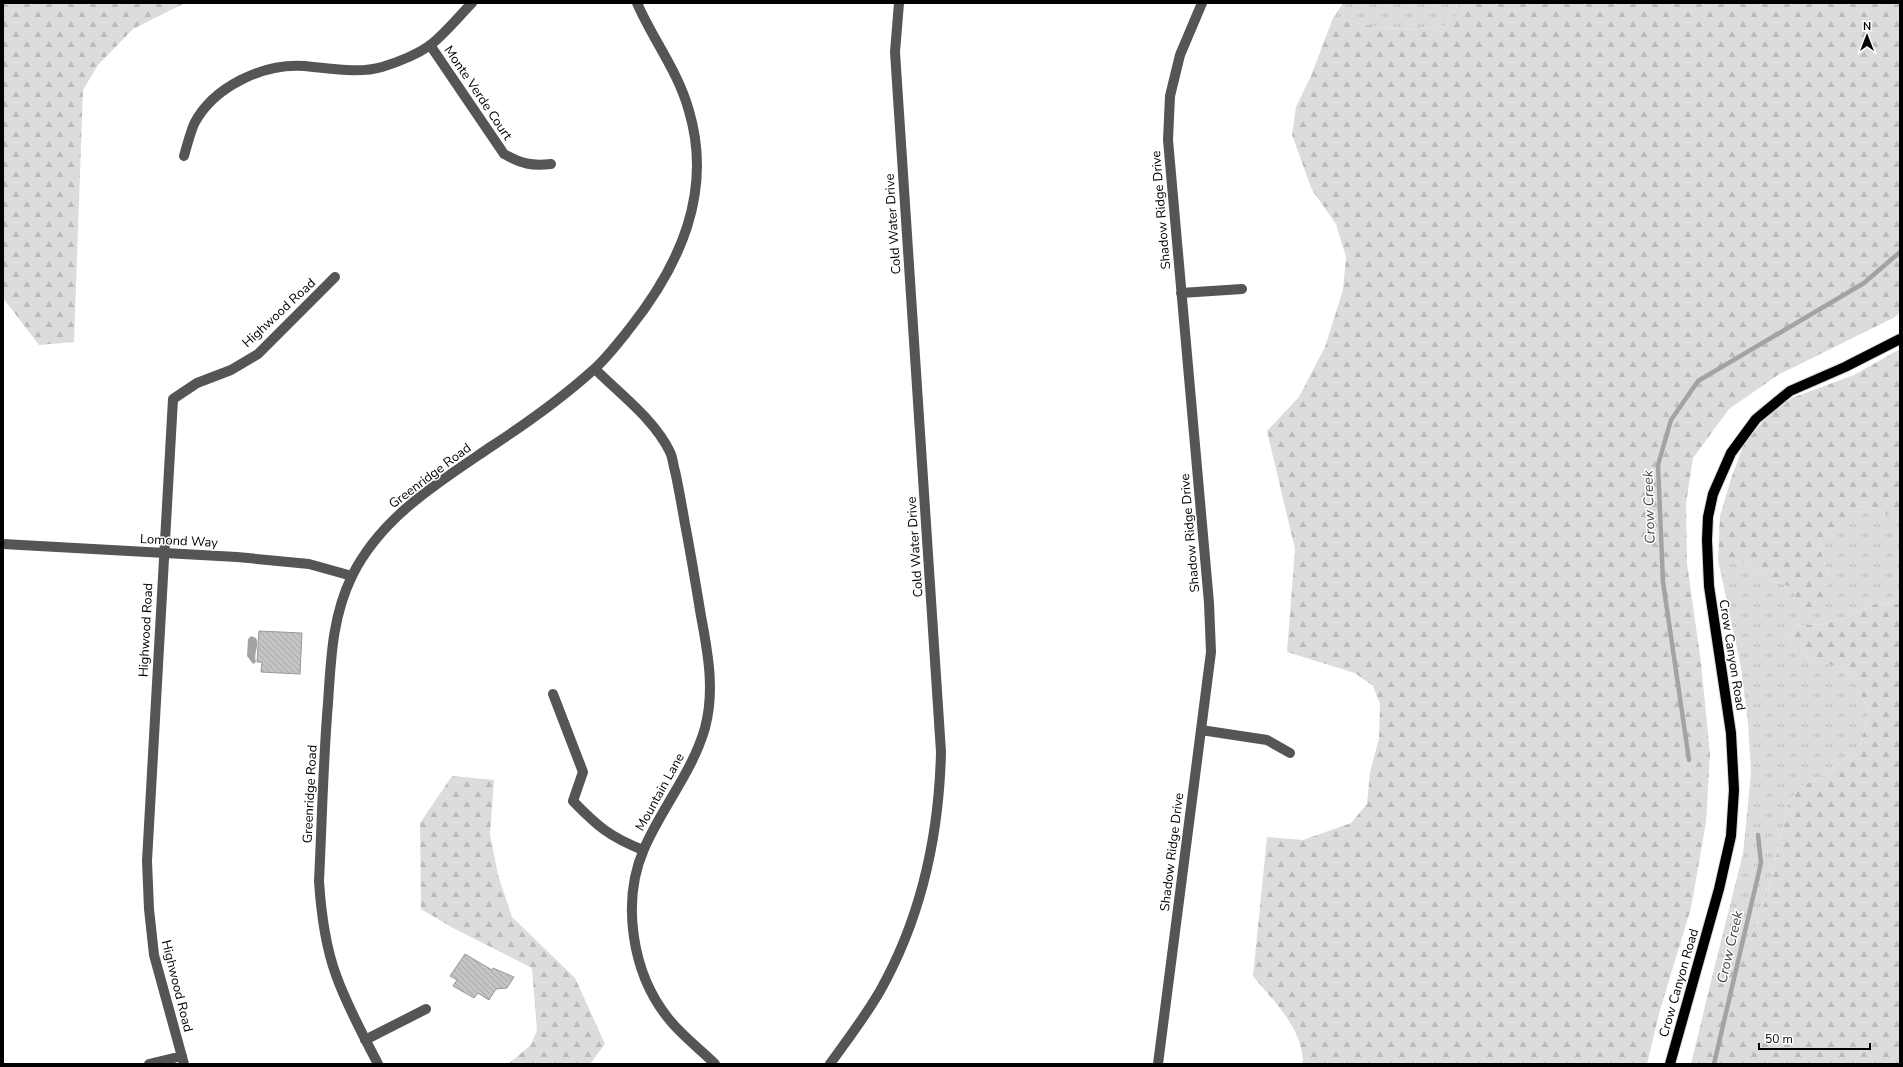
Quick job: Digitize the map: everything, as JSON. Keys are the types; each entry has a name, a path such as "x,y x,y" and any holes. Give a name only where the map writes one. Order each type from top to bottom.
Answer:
{"main road":[{"name":"Crow Canyon Road","path":"1670,1064 1720,890 1731,836 1734,790 1731,733 1709,586 1707,562 1708,517 1713,494 1731,453 1756,419 1790,391 1845,367 1900,339"}],"street":[{"path":"184,156 194,124 210,104 227,87 241,79 268,69 284,66 357,70 381,67 407,58 430,45 472,3"},
{"name":"Greenridge Road","path":"378,1064 345,998 335,974 321,905 319,881 326,726 333,635 340,605 352,576 366,552 386,527 402,511 443,480 541,412 595,369 640,316 661,286 676,258 691,216 696,178 696,146 690,113 682,89 672,65 644,20 637,3"},
{"name":"Cold Water Drive","path":"830,1064 857,1027 879,992 897,957 915,913 927,869 937,817 940,786 941,752 895,60 896,26 899,3"},
{"name":"Shadow Ridge Drive","path":"1158,1064 1211,652 1209,603 1168,140 1170,96 1180,55 1202,3"},
{"name":"Monte Verde Court","path":"430,45 504,154 532,166 551,164"},
{"name":"Highwood Road","path":"183,1060 154,955 149,908 147,861 172,399 197,383 231,370 258,354 335,277"},
{"path":"1181,294 1242,289"},
{"name":"Mountain Lane","path":"595,369 630,401 657,432 670,453 682,506 710,668 710,700 705,727 688,771 661,815 643,850 633,893 632,922 636,952 656,1001 668,1019 715,1064"},
{"name":"Lomond Way","path":"3,544 237,557 308,564 352,576"},
{"path":"553,694 583,772 573,801 597,826 624,842 643,850"},
{"path":"1202,730 1267,740 1290,753"},
{"path":"366,1040 426,1009"},
{"path":"149,1064 183,1060"}],"green space":[{"path":"3,3 185,3 133,29 98,65 83,90 74,342 39,345 3,298"},
{"path":"1343,3 1458,3 1461,11 1445,26 1411,30 1371,26 1333,18"},
{"path":"1458,3 1900,3 1900,313 1895,317 1778,375 1729,409 1693,458 1686,504 1687,563 1701,663 1710,754 1706,822 1691,908 1660,1010 1647,1064 1303,1064 1302,1051 1293,1027 1286,1016 1253,976 1267,837 1303,840 1351,823 1367,804 1370,773 1379,738 1380,704 1373,686 1355,673 1287,652 1295,549 1267,431 1299,397 1325,347 1343,290 1346,257 1336,224 1312,190 1292,135 1296,107 1311,76 1333,18 1371,26 1411,30 1445,26 1460,11"},
{"path":"1900,349 1900,523 1877,508 1857,506 1834,530 1820,539 1823,560 1831,579 1820,605 1801,609 1791,587 1771,580 1753,566 1735,560 1718,560 1720,516 1731,479 1743,446 1766,417 1792,398 1854,375"},
{"path":"1856,506 1877,508 1900,523 1900,604 1879,603 1825,624 1796,626 1785,636 1797,652 1812,659 1843,669 1856,685 1869,711 1861,744 1829,773 1800,787 1789,801 1767,897 1752,934 1725,980 1714,969 1743,854 1751,773 1748,723 1741,667 1718,560 1735,560 1753,566 1771,580 1791,587 1831,579 1823,560 1820,539 1834,530"},
{"path":"1879,603 1900,604 1900,1064 1691,1064 1714,969 1725,980 1752,934 1767,897 1789,801 1800,787 1829,773 1861,744 1869,711 1856,685 1843,669 1812,659 1797,652 1785,636 1796,626 1825,624"},
{"path":"452,776 494,780 490,834 498,875 512,917 575,978 605,1044 590,1064 508,1064 531,1045 537,1030 532,968 453,928 421,909 420,823"}],"shaded area":[{"path":"251,636 256,638 257,641 255,656 256,662 253,664 247,656 248,639"}],"building":[{"path":"259,631 302,633 300,674 261,672 262,662 257,662"},
{"path":"465,954 492,970 493,968 514,977 507,988 496,989 489,1000 478,993 474,998 453,986 457,980 450,976"}],"waterway":[{"name":"Crow Creek","path":"1689,760 1663,582 1658,465 1671,420 1698,381 1864,283 1900,252"},
{"name":"Crow Creek","path":"1714,1064 1761,863 1758,835"}]}
